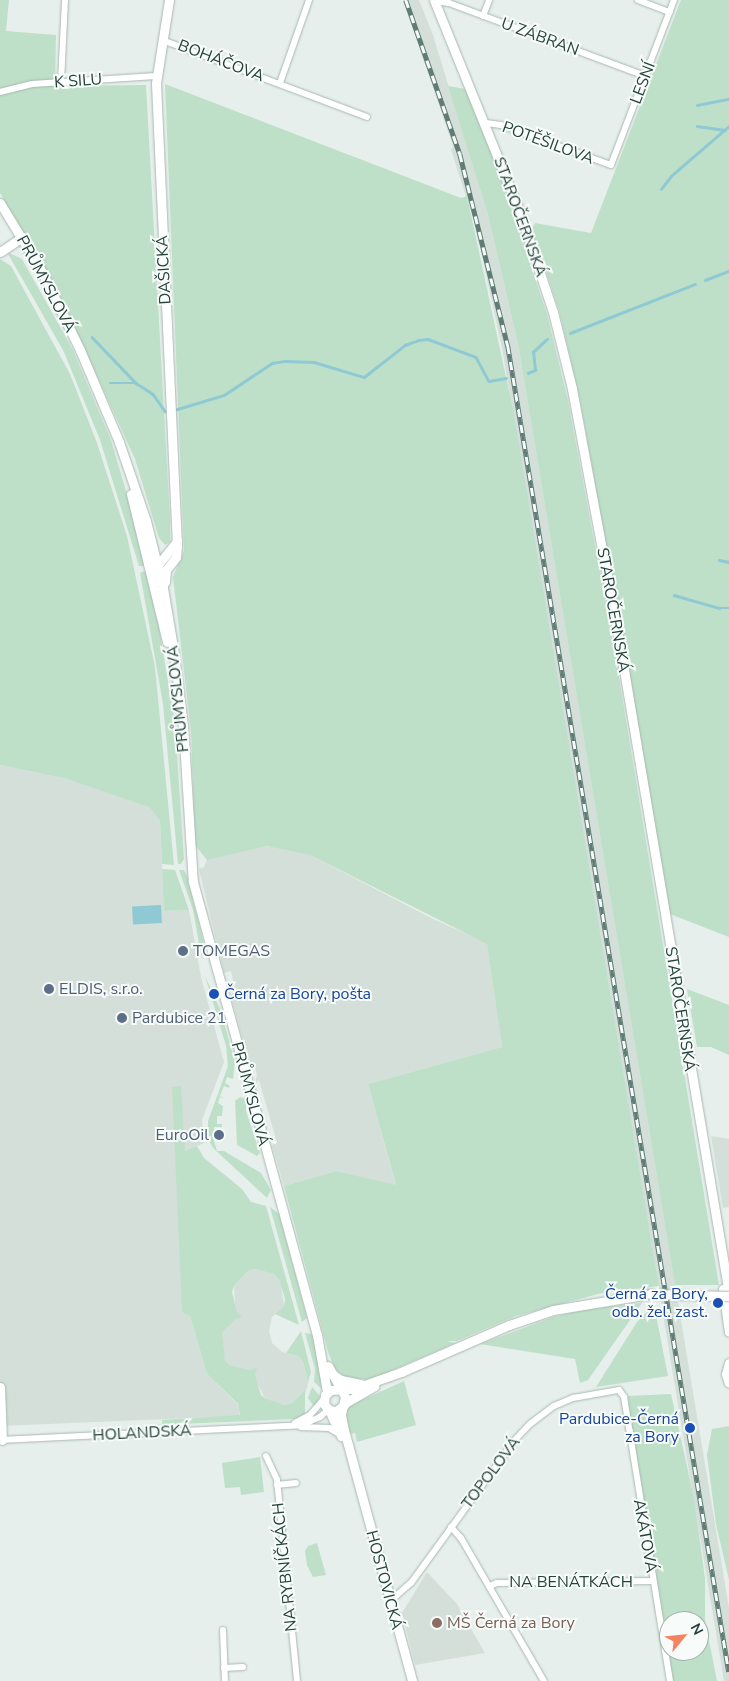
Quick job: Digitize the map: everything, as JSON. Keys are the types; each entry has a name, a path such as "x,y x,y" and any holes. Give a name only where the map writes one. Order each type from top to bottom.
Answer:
{"main road":[{"name":"DAŠICKÁ","path":"166,605 166,572 177,556 177,540 156,76 169,0"},
{"name":"STAROČERNSKÁ","path":"434,1 486,123 534,253 573,398 621,652 718,1239 729,1295"},
{"name":"PRŮMYSLOVÁ","path":"0,203 22,237 54,294 88,368 125,458 153,548 154,579 177,707 186,796"},
{"path":"0,252 22,237"},
{"name":"PRŮMYSLOVÁ","path":"88,368 119,454 141,530 166,605 183,725 189,852 193,882 317,1335 340,1391"},
{"path":"154,565 177,540"},
{"path":"153,548 159,553 166,553"},
{"path":"154,565 170,564"},
{"name":"STAROČERNSKÁ","path":"718,1239 729,1332"},
{"path":"325,1395 371,1383 401,1372 553,1310 650,1294 729,1295"},
{"name":"PRŮMYSLOVÁ","path":"317,1335 325,1395"},
{"path":"728,1363 729,1383"},
{"path":"331,1372 350,1383 371,1383"},
{"path":"329,1409 336,1411 344,1404 401,1372"},
{"path":"0,1387 1,1440"},
{"name":"HOSTOVICKÁ","path":"340,1391 344,1404 341,1418 412,1681"},
{"name":"HOSTOVICKÁ","path":"325,1395 356,1478"}],"street":[{"path":"61,82 66,0"},
{"name":"BOHÁČOVA","path":"280,83 309,0"},
{"path":"483,16 489,0"},
{"path":"638,0 670,12"},
{"name":"LESNÍ","path":"611,165 674,0"},
{"name":"U ZÁBRAN","path":"434,1 483,16 645,76"},
{"name":"BOHÁČOVA","path":"162,40 368,117"},
{"name":"K SILU","path":"0,92 61,82 156,76"},
{"name":"POTĚŠILOVA","path":"486,123 501,125 611,165"},
{"name":"TOPOLOVÁ","path":"390,1601 407,1587 514,1441 537,1418 554,1406 581,1395 622,1391"},
{"name":"AKÁTOVÁ","path":"622,1391 670,1681"},
{"name":"HOLANDSKÁ","path":"284,1426 310,1415 325,1395"},
{"name":"HOLANDSKÁ","path":"1,1440 284,1426 308,1423 329,1409"},
{"name":"HOLANDSKÁ","path":"284,1426 329,1428 341,1437"},
{"name":"NA RYBNÍČKÁCH","path":"266,1456 277,1485 297,1681"},
{"path":"277,1485 296,1483"},
{"path":"451,1527 490,1586 544,1681"},
{"name":"NA BENÁTKÁCH","path":"490,1586 497,1583 653,1581"},
{"path":"223,1630 225,1681"},
{"path":"224,1668 243,1667"}],"shaded area":[{"path":"403,0 419,0 433,35 488,215 518,344 729,1608 729,1681 724,1681 502,348 475,224 451,150 453,146"},
{"path":"0,765 67,779 127,797 149,807 160,821 164,911 189,910 201,977 224,1062 202,1120 204,1143 176,1156 190,1316 207,1374 238,1405 240,1416 0,1426"},
{"path":"279,846 310,855 433,919 487,943 502,1047 368,1084 396,1186 336,1171 284,1186 272,1145 277,1143 259,1080 255,1084 257,1075 255,1067 250,1065 231,996 235,988 231,971 224,973 199,869 204,867 207,860 255,847"},
{"path":"711,1136 729,1139 729,1207 723,1208"},
{"path":"255,1269 274,1274 280,1279 284,1306 272,1317 269,1331 272,1343 282,1352 298,1356 303,1362 308,1381 307,1388 292,1403 286,1405 266,1400 250,1370 230,1365 225,1360 220,1340 222,1333 236,1319 234,1286 248,1271"},
{"name":"MŠ Černá za Bory","path":"427,1572 457,1604 485,1653 415,1665 402,1613"}],"green space":[{"path":"0,0 9,0 6,31 56,35 55,86 146,85 170,521 170,542 165,545 159,538 135,459 61,297 0,193"},
{"path":"681,0 729,0 729,937 670,914 580,399 559,310 532,229 535,223 591,233"},
{"path":"165,84 461,198 467,196 514,414 659,1286 602,1293 516,1316 457,1341 447,1341 455,1343 370,1380 347,1378 336,1370 329,1355 284,1186 336,1171 396,1185 368,1084 502,1047 487,944 310,855 267,846 207,860 195,845 191,731 173,577 184,551"},
{"path":"448,86 466,89 492,152 547,314 568,401 615,653 719,1285 675,1285 518,344 488,215"},
{"path":"7,252 22,259 73,350 111,440 148,566 139,566 100,440 64,352"},
{"path":"0,259 11,266 70,374 97,443 127,536 155,667 174,865 162,864 160,821 149,807 67,779 0,765"},
{"path":"149,569 175,723 184,859 181,864 178,864 163,704 140,573"},
{"path":"162,869 175,870 189,910 164,911"},
{"path":"179,870 184,870 187,876 203,940 202,960 193,910"},
{"path":"205,976 220,1009 235,1062 233,1079 227,1077 225,1083 230,1086 229,1088 224,1086 220,1096 225,1099 220,1097 218,1103 223,1106 222,1116 217,1116 217,1124 222,1124 222,1127 214,1127 214,1141 217,1151 224,1151 261,1173 271,1190 267,1198 213,1148 208,1139 208,1121 228,1066 226,1046"},
{"path":"687,989 729,1005 729,1055 711,1047 697,1047"},
{"path":"181,1086 185,1151 197,1146 204,1158 242,1189 251,1202 266,1206 299,1325 275,1314 284,1306 285,1299 279,1279 274,1274 255,1269 248,1271 234,1286 232,1292 237,1312 242,1317 236,1319 222,1333 225,1360 230,1365 250,1370 257,1368 255,1375 261,1395 266,1399 285,1405 292,1403 306,1389 305,1415 294,1419 157,1425 162,1424 162,1420 240,1415 238,1404 207,1374 190,1316 182,1312 172,1087"},
{"path":"240,1097 246,1099 246,1111 260,1153 257,1156 237,1145 235,1101"},
{"path":"270,1207 279,1214 307,1318 302,1322"},
{"path":"642,1303 588,1380 580,1383 575,1359 480,1344 553,1317 588,1309"},
{"path":"654,1305 668,1376 596,1387 637,1322"},
{"path":"301,1331 311,1372 308,1384 303,1362 298,1356 286,1353"},
{"path":"305,1333 312,1334 320,1361 322,1389 314,1382 315,1369"},
{"path":"404,1381 416,1425 357,1442 355,1433 349,1434 345,1414 349,1406"},
{"path":"312,1387 320,1396 315,1408 308,1398"},
{"path":"671,1394 694,1498 705,1578 705,1611 660,1611 631,1434 628,1396"},
{"path":"729,1426 729,1580 716,1524 707,1455 712,1429"},
{"path":"260,1457 264,1492 241,1495 240,1487 225,1488 222,1463"},
{"path":"317,1543 326,1575 313,1577 307,1565 305,1551 308,1546"},
{"path":"709,1640 717,1681 672,1681 669,1661 709,1661"}],"water":[{"path":"161,905 162,923 133,924 132,907"}],"waterway":[{"path":"697,105 729,99"},
{"path":"697,126 725,130"},
{"path":"661,189 671,176 729,126"},
{"path":"705,280 729,271"},
{"path":"570,333 695,284"},
{"path":"92,337 136,383 153,394 165,411"},
{"path":"174,410 224,395 272,363 285,361 314,362 364,377 405,345 428,339 476,357 489,381 506,378"},
{"path":"528,373 535,370 533,352 547,339"},
{"path":"110,383 136,383"},
{"path":"719,560 729,562"},
{"path":"674,595 719,608 729,608"}],"railway":[{"path":"406,0 460,154 508,346 729,1672"}],"place":[{"name":"TOMEGAS","path":"183,951"},
{"name":"ELDIS, s.r.o.","path":"49,989"},
{"name":"Černá za Bory, pošta","path":"214,994"},
{"name":"Pardubice 21","path":"122,1018"},
{"name":"EuroOil","path":"219,1135"},
{"name":"Černá za Bory, odb. žel. zast.","path":"718,1303"},
{"name":"Pardubice-Černá za Bory","path":"690,1428"},
{"name":"MŠ Černá za Bory","path":"437,1623"}]}
